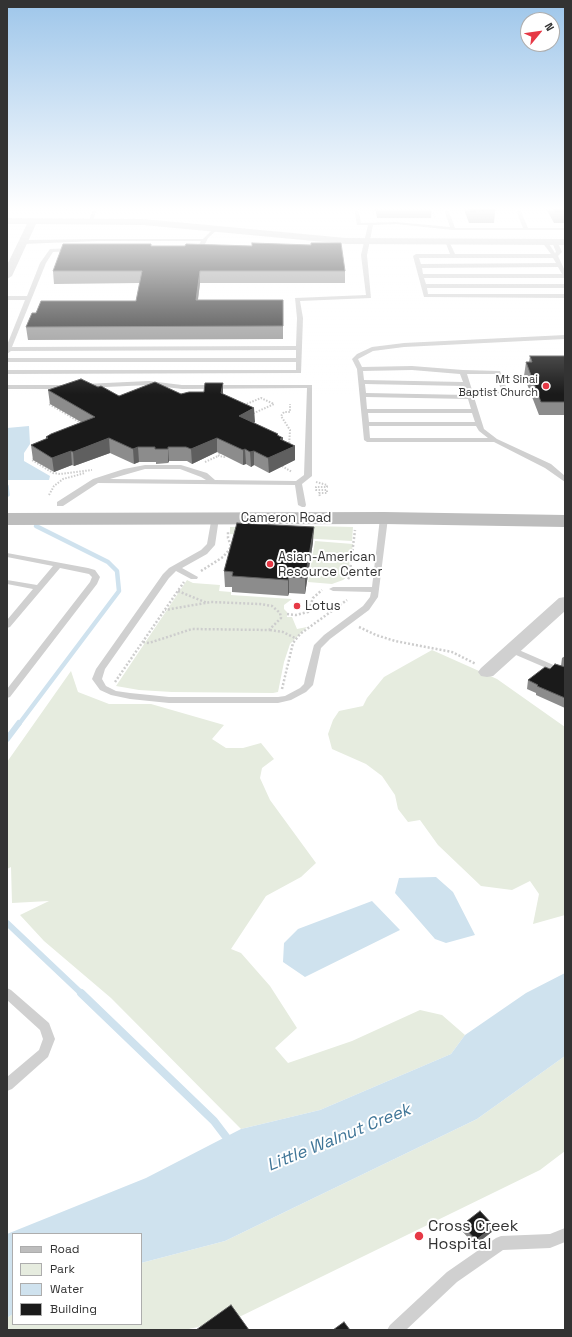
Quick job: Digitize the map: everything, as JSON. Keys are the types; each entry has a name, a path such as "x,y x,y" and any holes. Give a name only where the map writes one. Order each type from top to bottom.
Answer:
{"main road":[{"name":"Cameron Road","path":"7,504 565,506"},
{"name":"Cameron Road","path":"7,519 223,522 384,518 565,521"}],"street":[{"path":"488,671 565,603"}],"lane":[{"path":"40,269 8,350 300,348"},
{"path":"7,372 299,372 300,318 297,299 369,297 366,269"},
{"path":"420,269 426,296 565,296"},
{"path":"421,276 565,276"},
{"path":"424,286 565,286"},
{"path":"7,298 29,298"},
{"path":"495,440 367,440 362,382 360,369 355,359 359,354 372,349 404,345 565,337"},
{"path":"7,360 299,360"},
{"path":"360,369 412,368 463,372 498,372 505,392 470,395 363,395"},
{"path":"463,372 482,430 495,440 548,466 565,480"},
{"path":"362,382 467,384"},
{"path":"7,387 74,387 149,383 182,387 310,386 308,476 298,483 96,481"},
{"path":"364,411 475,411"},
{"path":"366,424 479,424"},
{"path":"60,504 96,481 135,469 174,467 195,470 214,482"},
{"path":"298,483 302,505"},
{"path":"223,522 209,547 176,568 161,582 98,674 97,679 99,684 109,691 157,700 278,700 288,698 303,690 308,685 318,647 327,637 371,603 376,590 384,518"},
{"path":"7,555 92,572 96,577 94,582 7,695"},
{"path":"7,625 58,565"},
{"path":"176,568 193,576"},
{"path":"7,582 39,588"},
{"path":"333,589 376,590"},
{"path":"512,650 565,672"},
{"path":"7,993 45,1027 49,1039 44,1053 8,1081"},
{"path":"395,1330 452,1277 501,1243 550,1241 565,1235"}],"path":[{"path":"52,397 53,401 49,404 84,425"},
{"path":"239,407 261,398 274,404 250,414"},
{"path":"205,462 218,456 219,453 223,453 216,449"},
{"path":"38,456 32,460 53,473 60,474 91,470 96,472"},
{"path":"282,466 298,475"},
{"path":"311,481 327,485 327,487 316,487 316,490 327,490 327,493 319,493 320,497"},
{"path":"109,691 186,579 212,564 228,551 231,546 228,538 228,529 223,522"},
{"path":"223,550 228,551"},
{"path":"178,591 207,603"},
{"path":"165,610 207,603 225,602 272,606 280,613 282,618 269,630"},
{"path":"355,625 376,635 395,641 452,652 488,671"},
{"path":"143,642 149,643 192,629 269,630 283,632 297,638"}],"green space":[{"path":"312,526 353,527 352,541 230,534 230,527 301,528"},
{"path":"315,541 353,544 347,577 332,584 308,582"},
{"path":"187,580 193,583 220,585 219,591 231,592 231,595 292,599 284,605 284,609 287,612 287,617 292,617 297,629 307,627 290,644 284,662 278,692 172,692 139,690 116,686"},
{"path":"432,650 497,679 565,727 565,915 533,924 539,894 530,881 512,890 481,886 438,845 420,820 408,822 398,809 395,795 382,776 366,764 332,749 328,734 333,720 339,711 363,706 367,698 384,677"},
{"path":"71,671 78,692 109,704 151,704 224,725 212,739 226,748 243,748 261,743 274,759 262,768 260,778 270,800 316,863 301,877 266,896 231,949 241,953 270,986 297,1028 275,1048 288,1063 352,1041 420,1010 442,1015 465,1035 451,1054 320,1110 241,1129 111,998 44,941 20,915 49,901 12,903 11,867 7,869 7,762"},
{"path":"565,1056 565,1151 540,1170 235,1319 184,1330 7,1330 7,1318 12,1315 12,1325 142,1325 142,1263 225,1241 477,1119"}],"water":[{"path":"29,426 30,444 24,453 24,461 50,476 49,480 7,480 7,428"},
{"path":"436,877 453,892 475,935 446,943 435,939 395,893 399,878"},
{"path":"372,901 400,930 305,977 283,962 284,943 298,929"},
{"name":"Little Walnut Creek","path":"565,973 565,1056 477,1119 225,1241 142,1263 142,1233 12,1233 12,1315 7,1318 7,1234 146,1178 241,1129 320,1110 451,1054 465,1035 526,993"}],"building":[{"path":"54,269 345,269 345,271 200,271 196,300 283,300 283,326 26,327 32,313 36,313 41,301 136,301 142,271 53,271"},
{"name":"Mt Sinai Baptist Church","path":"530,356 565,356 565,402 541,402 526,362 532,362"},
{"path":"81,379 98,387 101,386 119,396 155,382 181,394 189,392 204,392 205,383 223,383 221,393 254,408 239,416 278,434 277,435 283,438 280,439 295,446 268,458 254,451 250,452 245,449 243,450 217,438 191,449 186,447 155,449 155,447 138,447 133,449 109,438 73,452 71,451 52,458 31,445 48,438 46,437 51,434 95,417 48,390"},
{"name":"Asian-American Resource Center","path":"237,523 314,527 305,578 289,577 288,580 232,576 233,572 224,571"},
{"path":"555,664 565,667 565,698 537,686 538,685 528,680 545,667 550,669"},
{"path":"480,1211 494,1226 476,1240 462,1225"},
{"path":"231,1305 249,1330 196,1330"},
{"path":"344,1322 350,1330 333,1330"}],"waterway":[{"path":"7,486 8,495"},
{"path":"19,724 119,591 117,571 108,562 36,526"},
{"path":"7,739 19,723"},
{"path":"7,923 82,994"},
{"path":"81,993 214,1121 230,1142"}],"place":[{"name":"Mt Sinai Baptist Church","path":"546,386"},
{"name":"Asian-American Resource Center","path":"270,564"},
{"name":"Lotus","path":"297,606"},
{"name":"Cross Creek Hospital","path":"419,1236"}]}
